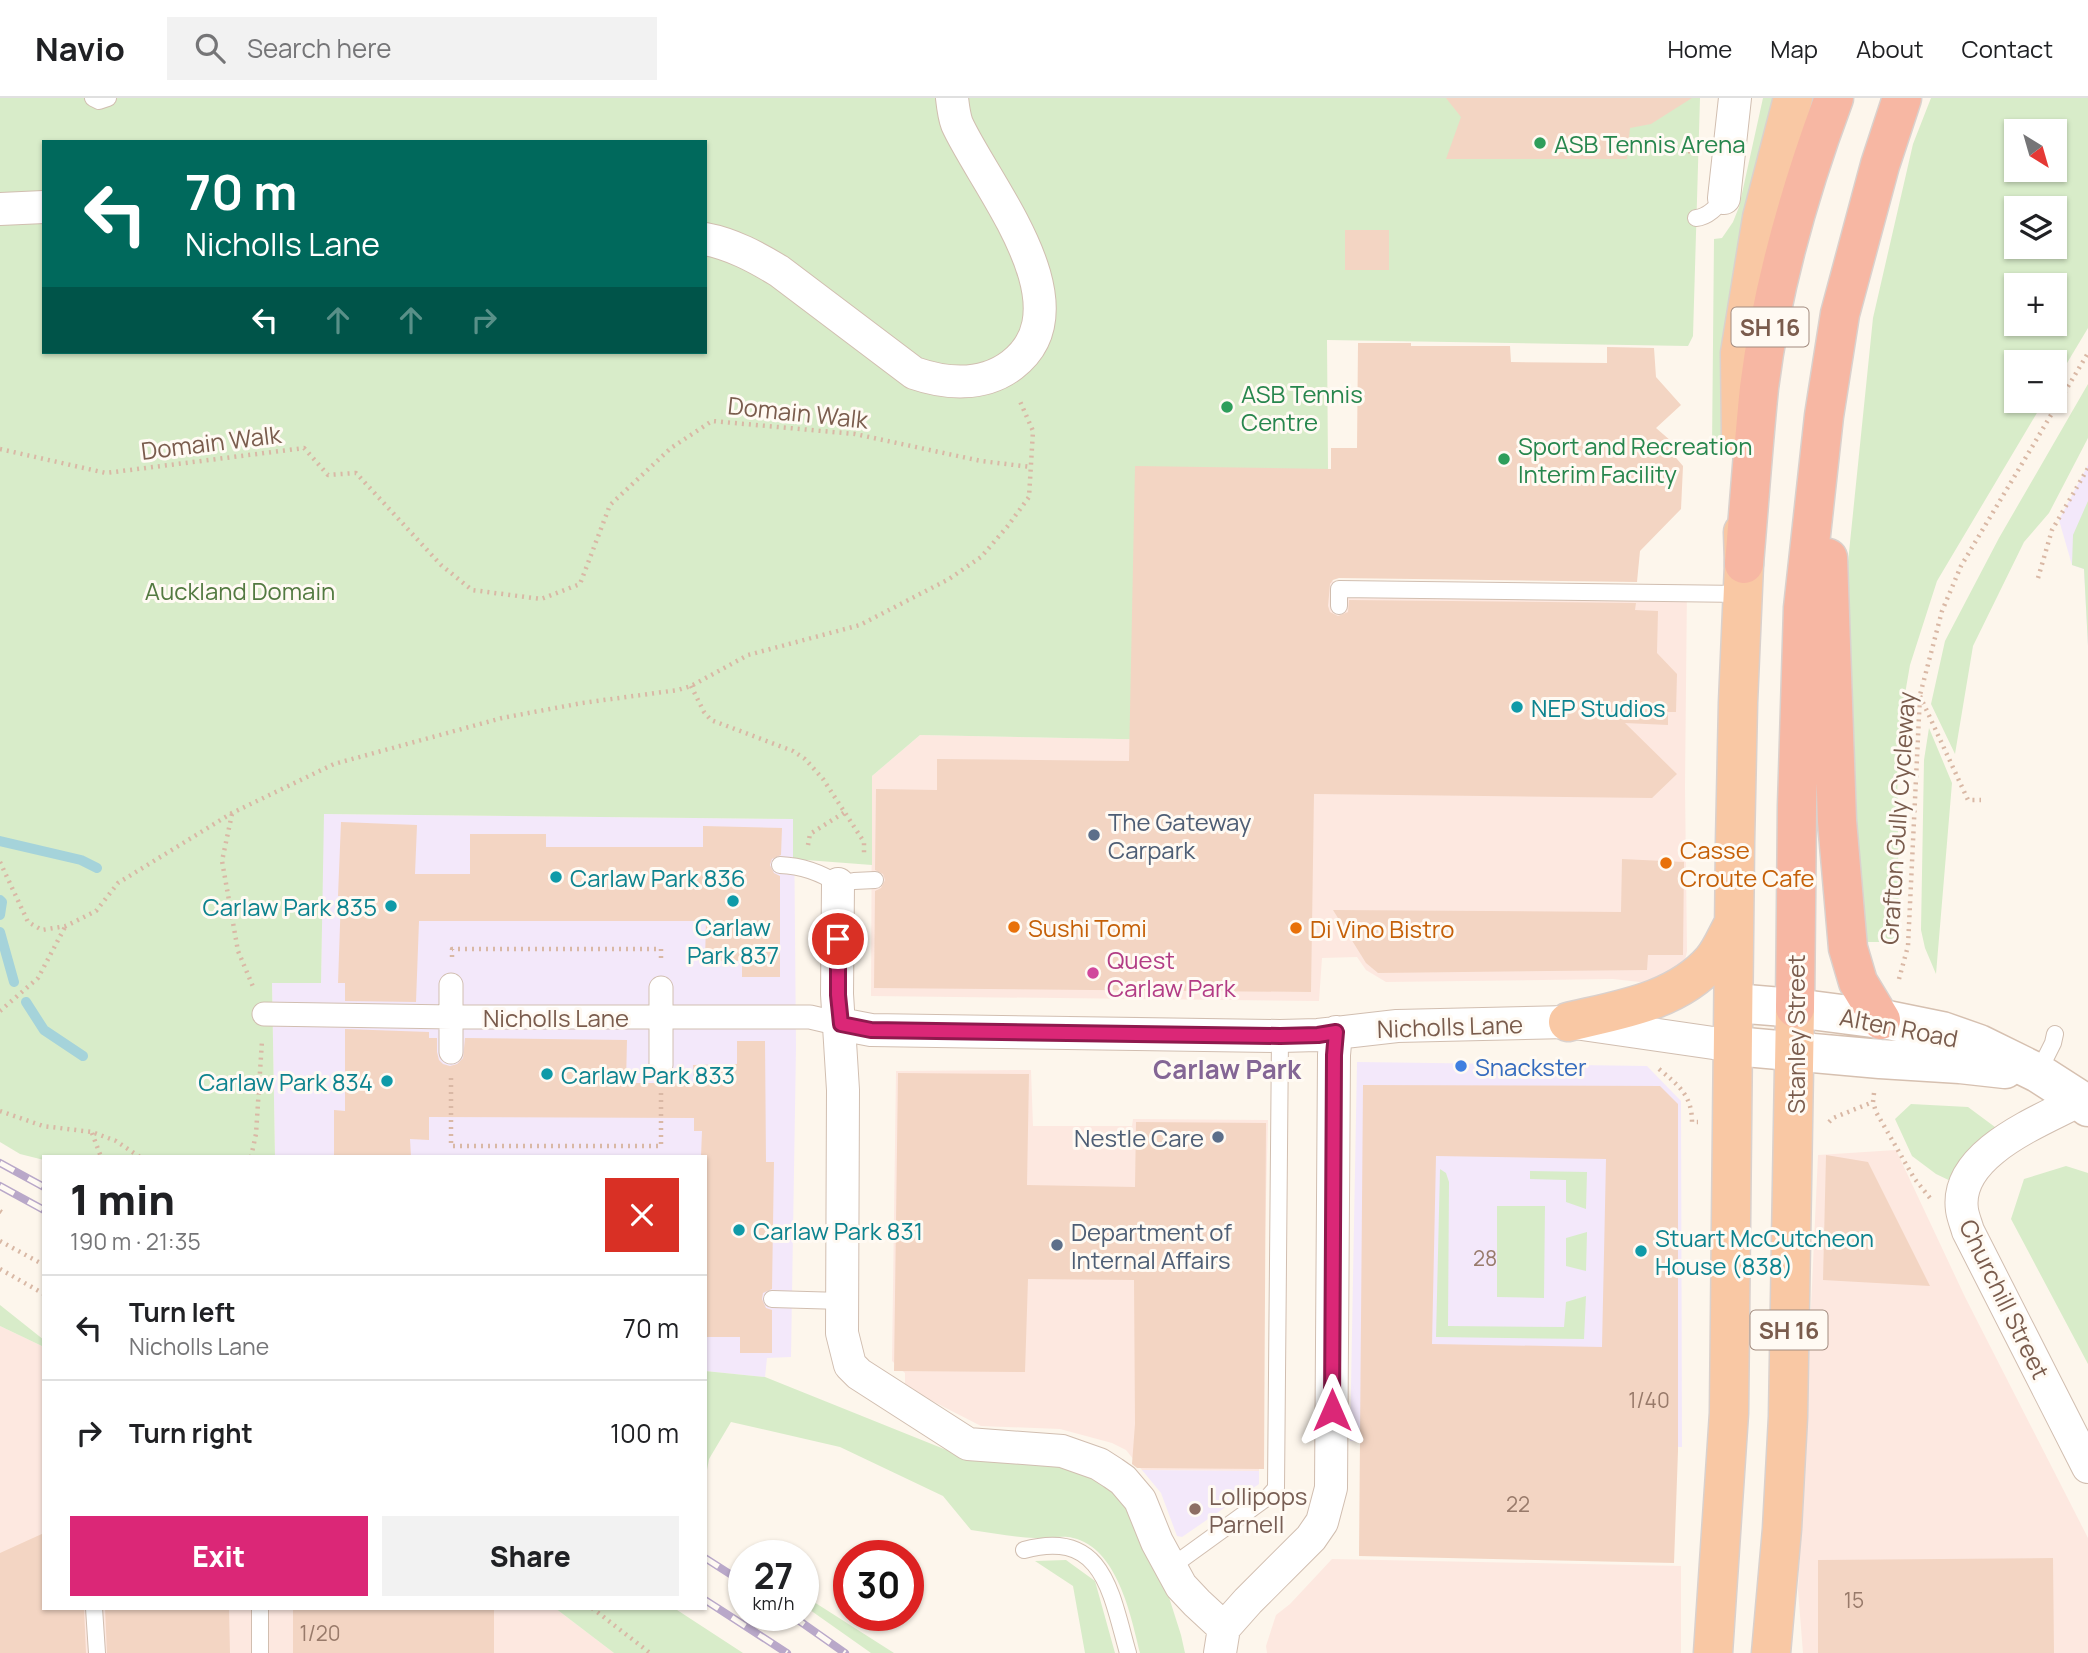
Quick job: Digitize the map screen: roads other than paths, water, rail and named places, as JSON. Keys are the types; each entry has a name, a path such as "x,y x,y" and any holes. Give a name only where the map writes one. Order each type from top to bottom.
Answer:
{"highway":[{"path":"1743,579 1740,353 1762,218 1793,98"},
{"name":"SH 16","path":"1713,1653 1729,1413 1734,923 1743,579 1759,386 1774,304 1794,221 1834,98"},
{"name":"SH 16","path":"1824,416 1840,314 1880,165 1902,98"},
{"path":"1824,416 1837,821 1848,948 1858,982 1888,1005"},
{"name":"Stanley Street","path":"1771,1653 1788,1417 1797,806 1803,608 1824,416"},
{"path":"1568,1023 1655,999 1682,986 1713,960 1734,923"}],"main road":[{"name":"Alten Road","path":"1734,1003 1795,1008 1888,1005 2038,1073 2084,1104"},
{"name":"Alten Road","path":"1734,1046 2038,1073"}],"street":[{"path":"707,240 735,248 779,271 914,373 936,380 964,382 1005,370 1017,361 1032,341 1038,317 1038,282 1021,240 956,121 952,98"},
{"path":"1724,198 1735,98"},
{"path":"0,209 42,207"},
{"path":"838,884 838,995 843,1090 842,1332 850,1365 859,1374 968,1444 1062,1451 1099,1464 1123,1480 1140,1500 1157,1542 1181,1586 1197,1603 1222,1641 1248,1601 1311,1538 1322,1522 1328,1505 1331,1488 1336,1032"},
{"name":"Nicholls Lane","path":"451,1052 452,985"},
{"name":"Nicholls Lane","path":"661,988 661,1065"},
{"name":"Nicholls Lane","path":"263,1024 452,1017 810,1017 871,1030 1280,1036 1318,1035 1397,1026 1568,1023 1734,1046"},
{"name":"Churchill Street","path":"2084,1104 2012,1136 1991,1150 1974,1168 1963,1189 1961,1208 1968,1231 2088,1467"}],"lane":[{"path":"93,98 99,101 108,98"},
{"path":"1696,218 1717,208 1724,198"},
{"path":"1339,606 1339,589 1743,579"},
{"path":"780,865 811,870 838,884 854,880 875,880"},
{"path":"2038,1073 2055,1034"},
{"path":"1171,1567 1269,1496 1276,1488 1280,1036"},
{"path":"772,1299 842,1301"},
{"path":"1024,1550 1062,1545 1087,1556 1096,1565 1110,1591 1128,1653"},
{"path":"94,1610 97,1653"},
{"path":"260,1610 260,1653"}],"waterway":[{"path":"0,841 81,860 97,868"},
{"path":"0,900 0,915"},
{"path":"0,932 14,982"},
{"path":"26,1002 44,1030 83,1056"}],"railway":[{"path":"0,1163 42,1186"},
{"path":"0,1186 42,1209"},
{"path":"707,1559 728,1573"},
{"path":"707,1601 787,1653"},
{"path":"814,1631 845,1653"}],"place":[{"name":"ASB Tennis Arena","path":"1540,143"},
{"name":"ASB Tennis Centre","path":"1227,407"},
{"name":"Sport and Recreation Interim Facility","path":"1504,459"},
{"name":"NEP Studios","path":"1517,707"},
{"name":"The Gateway Carpark","path":"1094,835"},
{"name":"Casse Croute Cafe","path":"1666,863"},
{"name":"Carlaw Park 836","path":"556,877"},
{"name":"Carlaw Park 837","path":"733,901"},
{"name":"Carlaw Park 835","path":"391,906"},
{"name":"Sushi Tomi","path":"1014,927"},
{"name":"Di Vino Bistro","path":"1296,928"},
{"name":"Quest Carlaw Park","path":"1093,973"},
{"name":"Snackster","path":"1461,1066"},
{"name":"Carlaw Park 833","path":"547,1074"},
{"name":"Carlaw Park 834","path":"387,1081"},
{"name":"Nestle Care","path":"1218,1137"},
{"name":"Carlaw Park 831","path":"739,1230"},
{"name":"Department of Internal Affairs","path":"1057,1245"},
{"name":"Stuart McCutcheon House (838)","path":"1641,1251"},
{"name":"Lollipops Parnell","path":"1195,1509"}],"district":[{"name":"Carlaw Park","path":"1227,1069"}],"park label":[{"name":"Auckland Domain","path":"240,590"}]}
